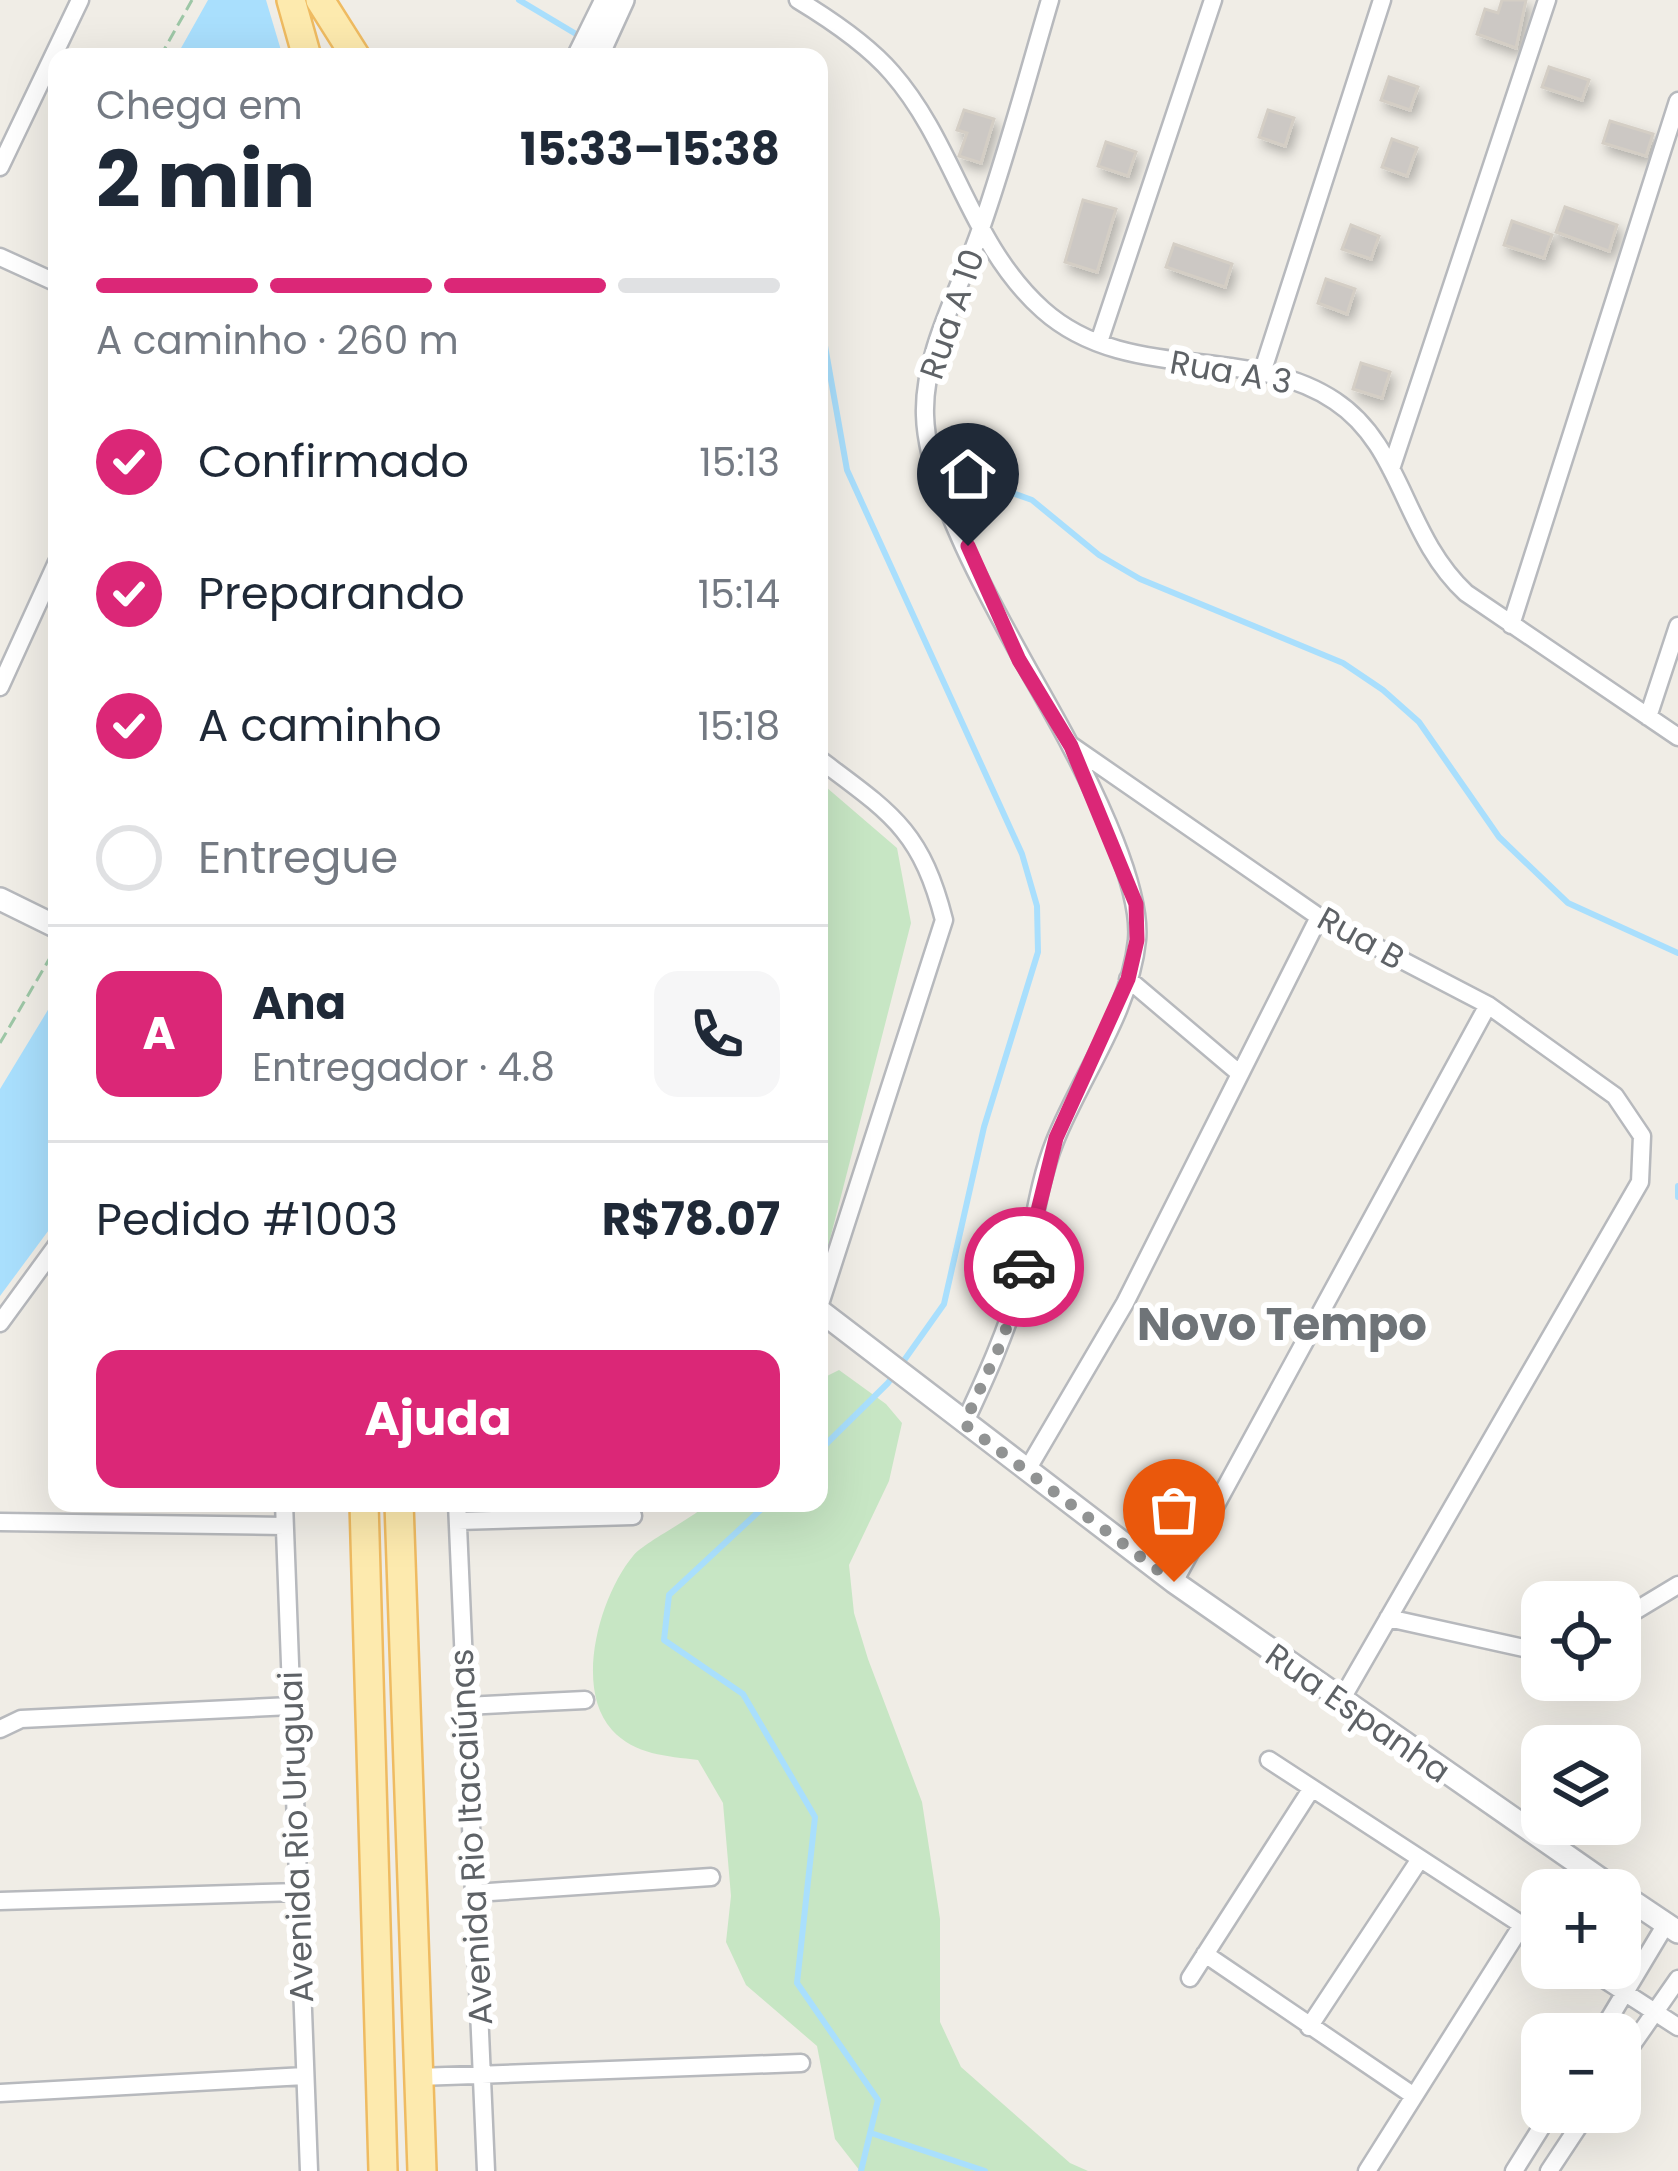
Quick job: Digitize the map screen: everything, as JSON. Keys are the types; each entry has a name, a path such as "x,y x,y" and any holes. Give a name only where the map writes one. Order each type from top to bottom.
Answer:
{"main road":[{"path":"291,0 304,48"},
{"path":"320,0 350,48"},
{"path":"364,1512 383,2171"},
{"path":"399,1512 422,2171"}],"street":[{"path":"57,48 80,0"},
{"name":"Rua A 10","path":"964,1424 1003,1339 1056,1138 1128,979 1137,940 1136,904 1071,746 1019,660 933,470 926,392 1051,0"},
{"path":"1099,341 1213,0"},
{"path":"1262,373 1382,0"},
{"path":"1391,469 1547,0"},
{"name":"Rua A 3","path":"809,3 892,73 980,232 1020,289 1048,315 1099,341 1172,363 1262,373 1314,388 1336,401 1366,427 1439,568 1511,625 1678,737"},
{"path":"592,48 611,8"},
{"path":"0,167 48,67"},
{"path":"1511,625 1678,101"},
{"path":"0,257 48,279"},
{"path":"0,687 48,582"},
{"path":"1648,717 1678,626"},
{"name":"Rua B","path":"1071,746 1319,917 1488,1005 1616,1096 1642,1136 1640,1182 1388,1618"},
{"path":"828,766 901,825 930,866 944,920 828,1280"},
{"path":"0,899 48,923"},
{"path":"1027,1470 1115,1321 1319,917"},
{"path":"1128,979 1239,1073"},
{"path":"1174,1582 1488,1005"},
{"path":"0,1323 48,1257"},
{"name":"Rua Espanha","path":"830,1328 1340,1702 1584,1869"},
{"name":"Avenida Rio Uruguai","path":"284,1512 309,2171"},
{"path":"458,1512 633,1516"},
{"name":"Avenida Rio Itacaiúnas","path":"458,1512 486,2171"},
{"path":"0,1522 284,1526"},
{"path":"1641,1607 1678,1585"},
{"path":"1340,1702 1388,1618 1521,1647"},
{"path":"465,1706 585,1700"},
{"path":"0,1729 21,1719 291,1706"},
{"path":"1269,1760 1521,1924"},
{"path":"1190,1978 1312,1788"},
{"path":"1309,2027 1420,1859"},
{"path":"475,1893 711,1876"},
{"path":"0,1900 298,1892"},
{"name":"Rua Espanha","path":"1641,1907 1672,1928"},
{"path":"1367,2171 1521,1927"},
{"path":"1613,2013 1672,1928"},
{"path":"1205,1954 1414,2096"},
{"path":"1641,2030 1678,1979"},
{"path":"1620,1989 1678,2027"},
{"path":"418,2077 801,2063"},
{"path":"0,2093 305,2076"},
{"path":"1514,2171 1538,2133"},
{"path":"1550,2171 1574,2133"}],"path":[{"path":"165,48 192,0"},
{"path":"0,1043 25,1008 48,962"}],"green space":[{"path":"828,789 897,848 911,923 828,1247"},
{"path":"839,1370 886,1404 902,1423 889,1481 849,1565 854,1613 868,1659 922,1802 940,1919 940,2022 961,2067 1070,2163 1088,2171 860,2171 835,2139 817,2046 746,1985 726,1942 731,1896 723,1803 698,1760 631,1745 600,1712 594,1690 596,1641 611,1593 638,1551 697,1512 828,1512 828,1376"}],"water":[{"path":"208,0 266,0 280,48 181,48"},
{"path":"48,1010 48,1231 0,1296 0,1089"}],"building":[{"path":"1502,0 1526,0 1516,48 1477,34 1485,9 1498,13"},
{"path":"1549,67 1589,80 1582,100 1542,87"},
{"path":"1389,77 1418,87 1410,110 1381,100"},
{"path":"964,110 994,119 981,163 959,156 967,133 957,130"},
{"path":"1268,110 1294,118 1285,146 1259,137"},
{"path":"1610,121 1653,134 1646,156 1603,143"},
{"path":"1392,139 1417,148 1407,176 1382,167"},
{"path":"1106,142 1136,152 1128,176 1098,166"},
{"path":"1083,200 1116,209 1097,272 1065,262"},
{"path":"1565,207 1617,225 1609,251 1556,232"},
{"path":"1512,221 1552,235 1544,258 1504,245"},
{"path":"1351,225 1379,236 1371,259 1342,249"},
{"path":"1174,244 1232,264 1225,287 1166,267"},
{"path":"1326,279 1355,289 1347,314 1318,303"},
{"path":"1361,363 1390,372 1382,398 1353,389"}],"waterway":[{"path":"519,0 581,37"},
{"path":"828,363 847,470 1022,854 1037,906 1038,952 984,1127 944,1304 888,1383 828,1442"},
{"path":"985,483 1032,500 1099,555 1140,579 1343,663 1383,690 1419,722 1499,837 1568,903 1678,953"},
{"path":"1678,1186 1678,1197"},
{"path":"758,1512 669,1595 664,1640 743,1694 815,1817 797,1983 878,2100 861,2171"},
{"path":"874,2134 985,2171"}],"way so far":[{"path":"1024,1267 1003,1339 964,1424 1174,1582"}],"district":[{"name":"Novo Tempo","path":"1282,1324"}],"route":[{"path":"968,546 1019,660 1071,746 1136,904 1137,940 1128,979 1056,1138 1042,1177 1024,1267"}]}
